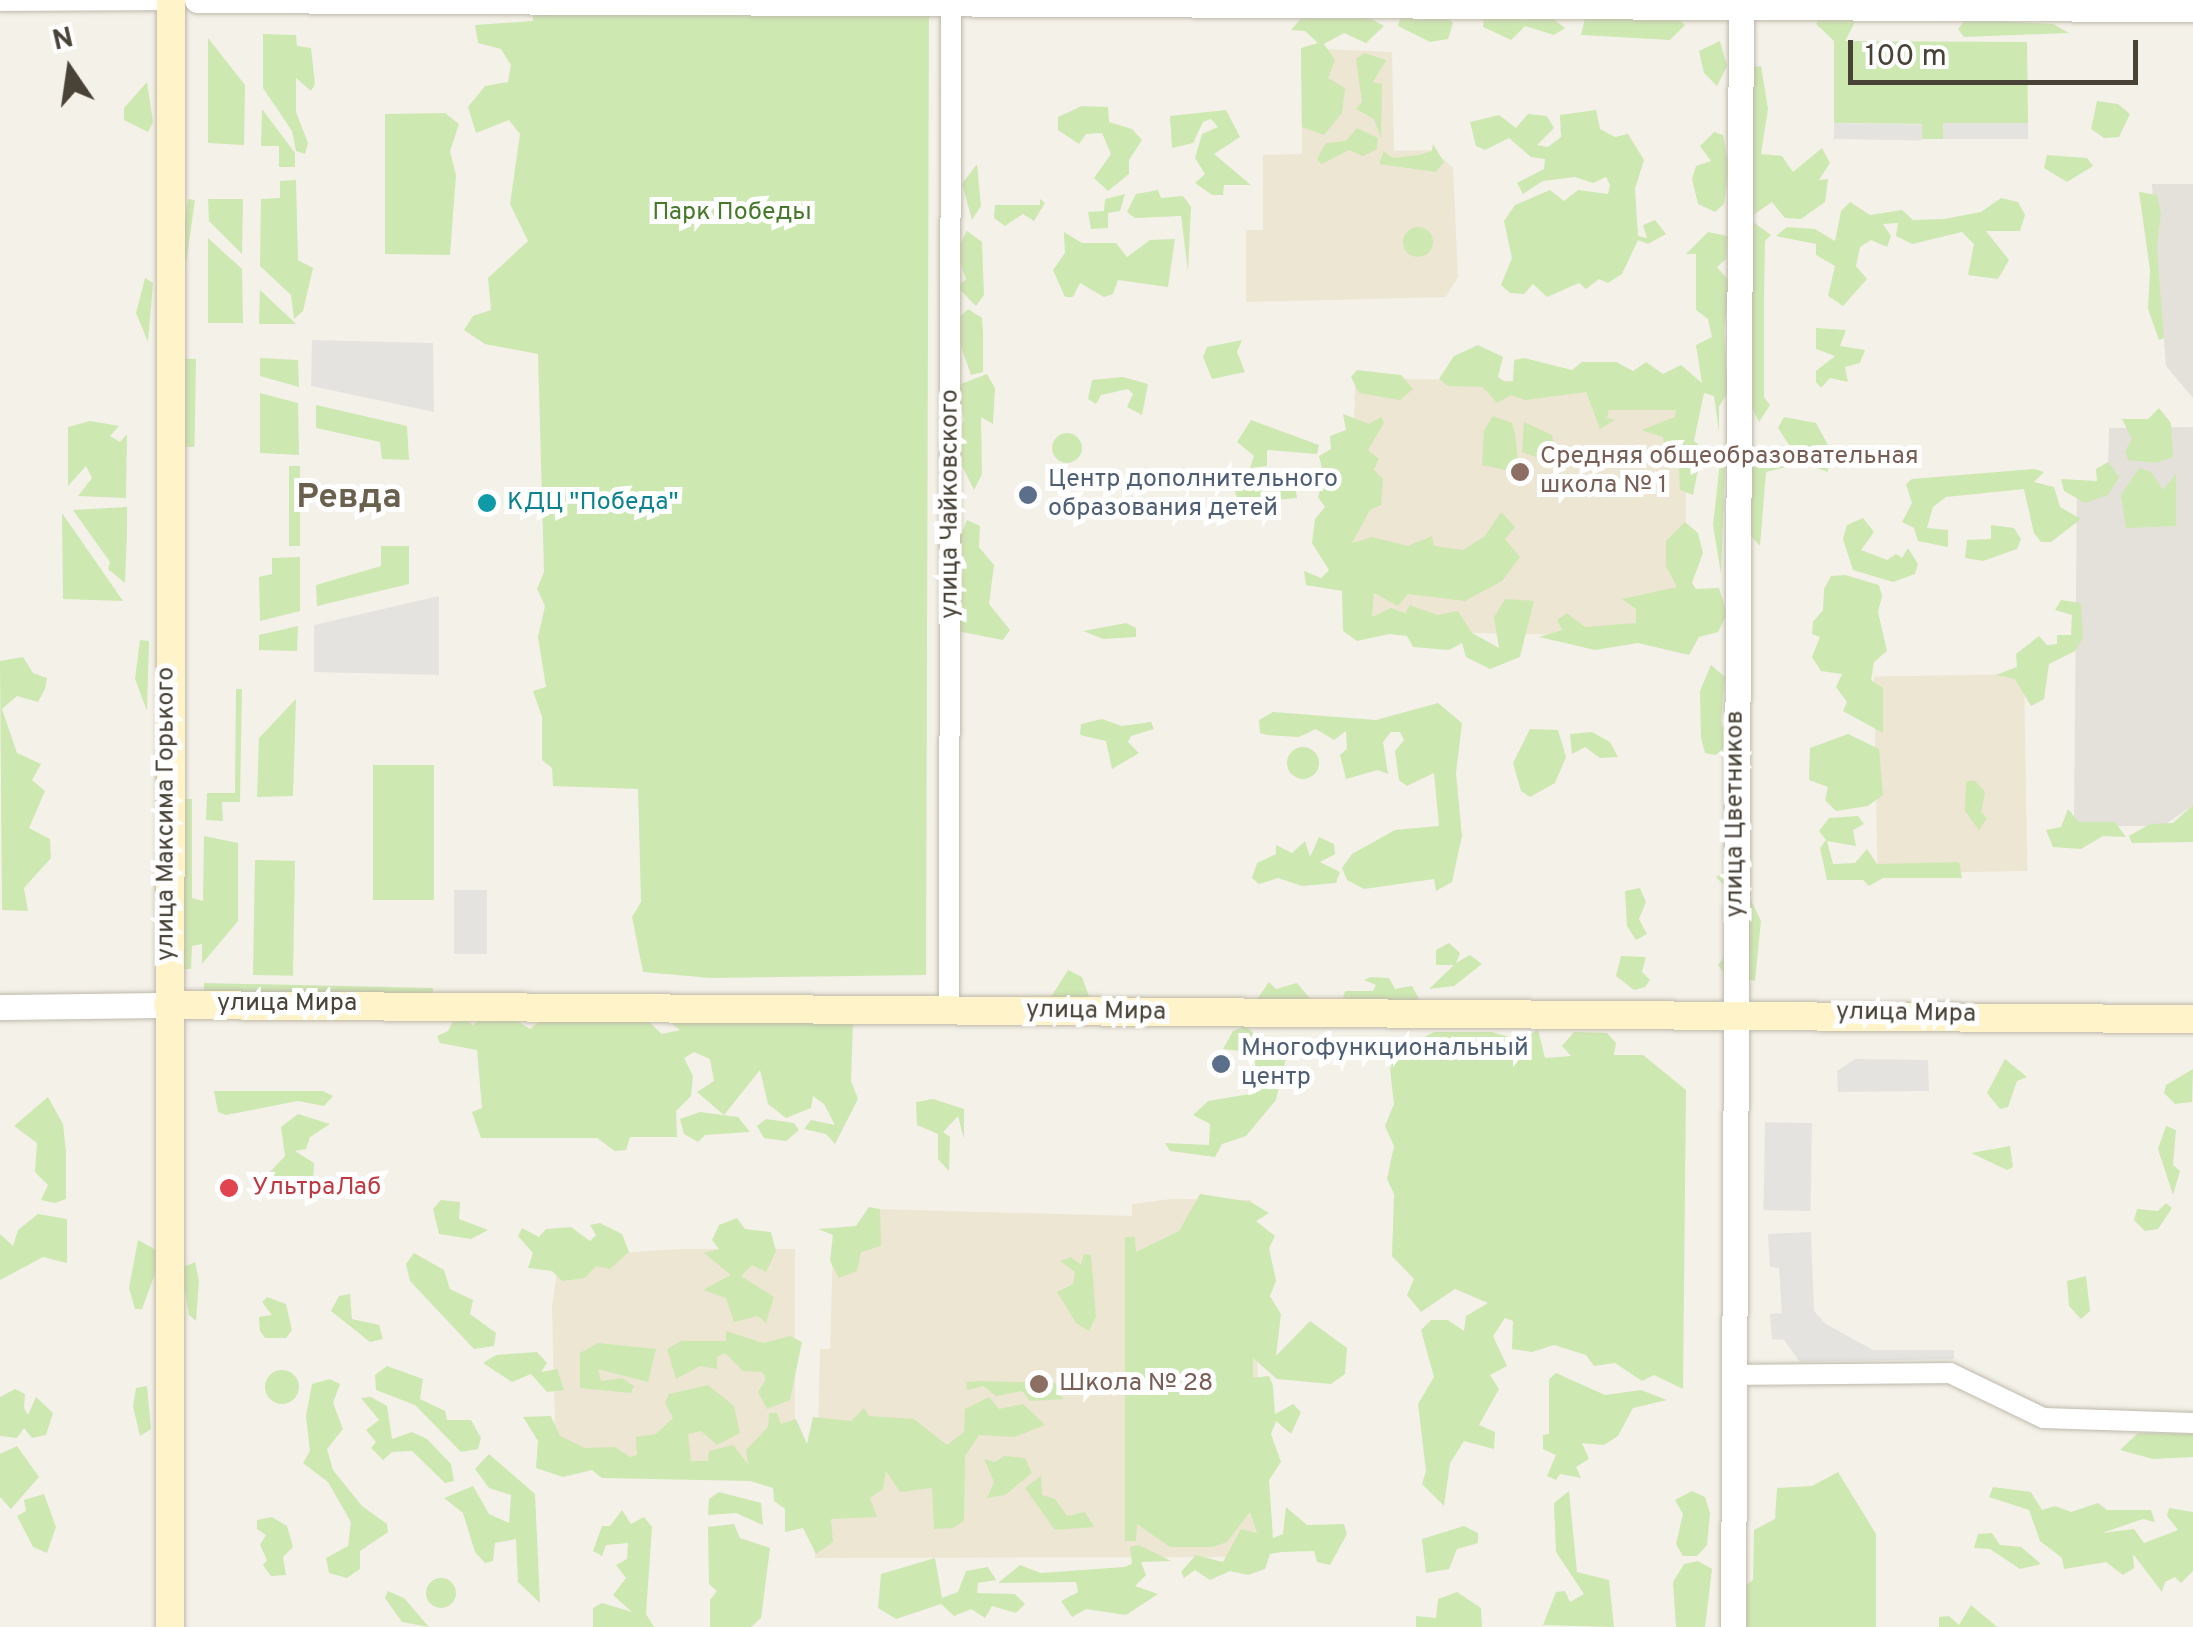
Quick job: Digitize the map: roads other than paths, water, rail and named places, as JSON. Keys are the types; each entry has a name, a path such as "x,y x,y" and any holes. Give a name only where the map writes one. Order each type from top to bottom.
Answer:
{"main road":[{"name":"улица Максима Горького","path":"168,0 170,1627"},
{"name":"улица Мира","path":"168,1005 2193,1018"}],"street":[{"path":"0,2 168,0"},
{"path":"197,0 1740,2 2193,9"},
{"name":"улица Чайковского","path":"949,1008 950,2"},
{"name":"улица Цветников","path":"1733,1627 1740,2"},
{"name":"улица Мира","path":"0,1007 168,1005"},
{"path":"1733,1375 1950,1373 2044,1418 2193,1422"}],"place":[{"name":"Средняя общеобразовательная школа № 1","path":"1520,472"},
{"name":"Центр дополнительного образования детей","path":"1028,495"},
{"name":"КДЦ \"Победа\"","path":"487,503"},
{"name":"Многофункциональный центр","path":"1221,1064"},
{"name":"УльтраЛаб","path":"229,1188"},
{"name":"Школа № 28","path":"1039,1384"}],"district":[{"name":"Ревда","path":"349,498"}],"park label":[{"name":"Парк Победы","path":"732,213"}]}
